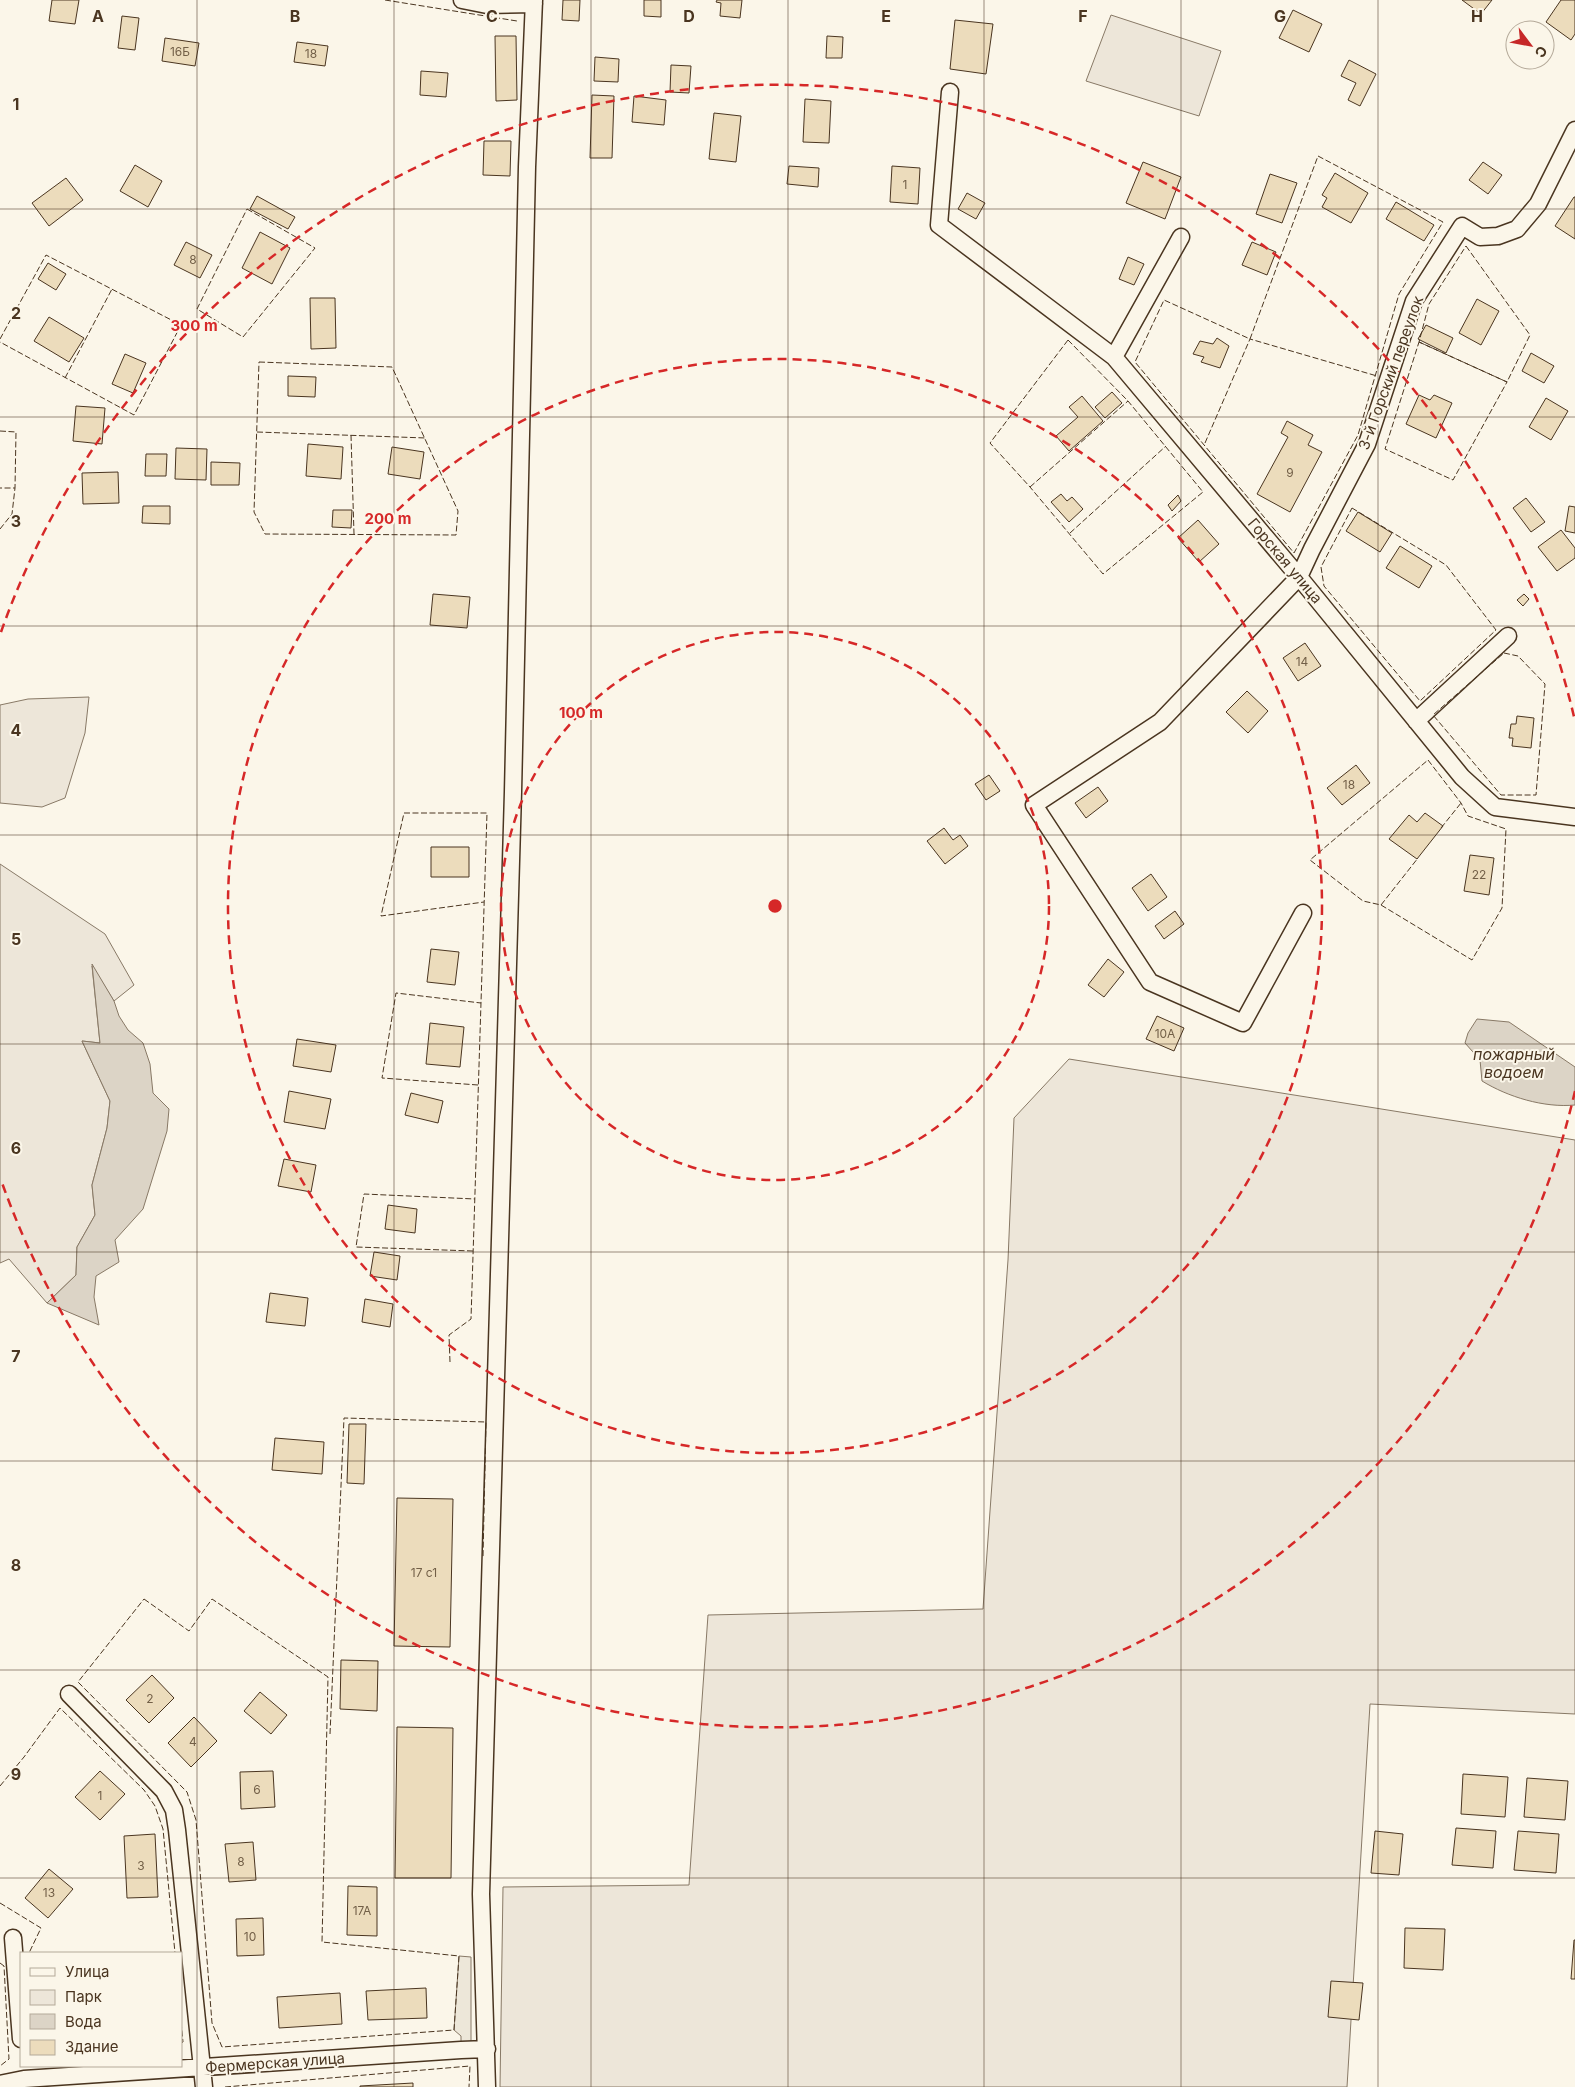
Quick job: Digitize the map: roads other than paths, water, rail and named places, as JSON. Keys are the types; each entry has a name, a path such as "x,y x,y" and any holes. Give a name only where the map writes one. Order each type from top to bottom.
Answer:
{"street":[{"path":"462,0 487,5 534,2 527,167 511,864 481,1894 487,2087"},
{"name":"Горская улица","path":"950,92 939,225 1114,357 1299,577 1462,777 1495,808 1575,817"},
{"name":"3-й Горский переулок","path":"1303,914 1243,1023 1150,982 1034,805 1160,722 1299,577 1367,444 1414,301 1462,226 1480,236 1498,236 1517,229 1538,204 1575,130"},
{"path":"1114,357 1181,237"},
{"path":"1416,721 1508,636"},
{"path":"69,1694 164,1791 174,1810 204,2087"},
{"path":"13,1938 20,2026"},
{"name":"Фермерская улица","path":"0,2084 24,2073 203,2068 487,2049"}],"water":[{"path":"92,964 114,1001 119,1016 128,1030 143,1043 150,1064 153,1093 169,1109 167,1131 143,1209 115,1240 119,1262 96,1276 94,1297 99,1325 47,1303 76,1275 77,1247 95,1215 92,1185 107,1128 110,1101 82,1041 100,1043"},
{"name":"пожарный водоем","path":"1477,1019 1509,1022 1575,1067 1575,1105 1551,1105 1527,1100 1503,1092 1482,1081 1480,1060 1465,1043 1468,1033"}]}
